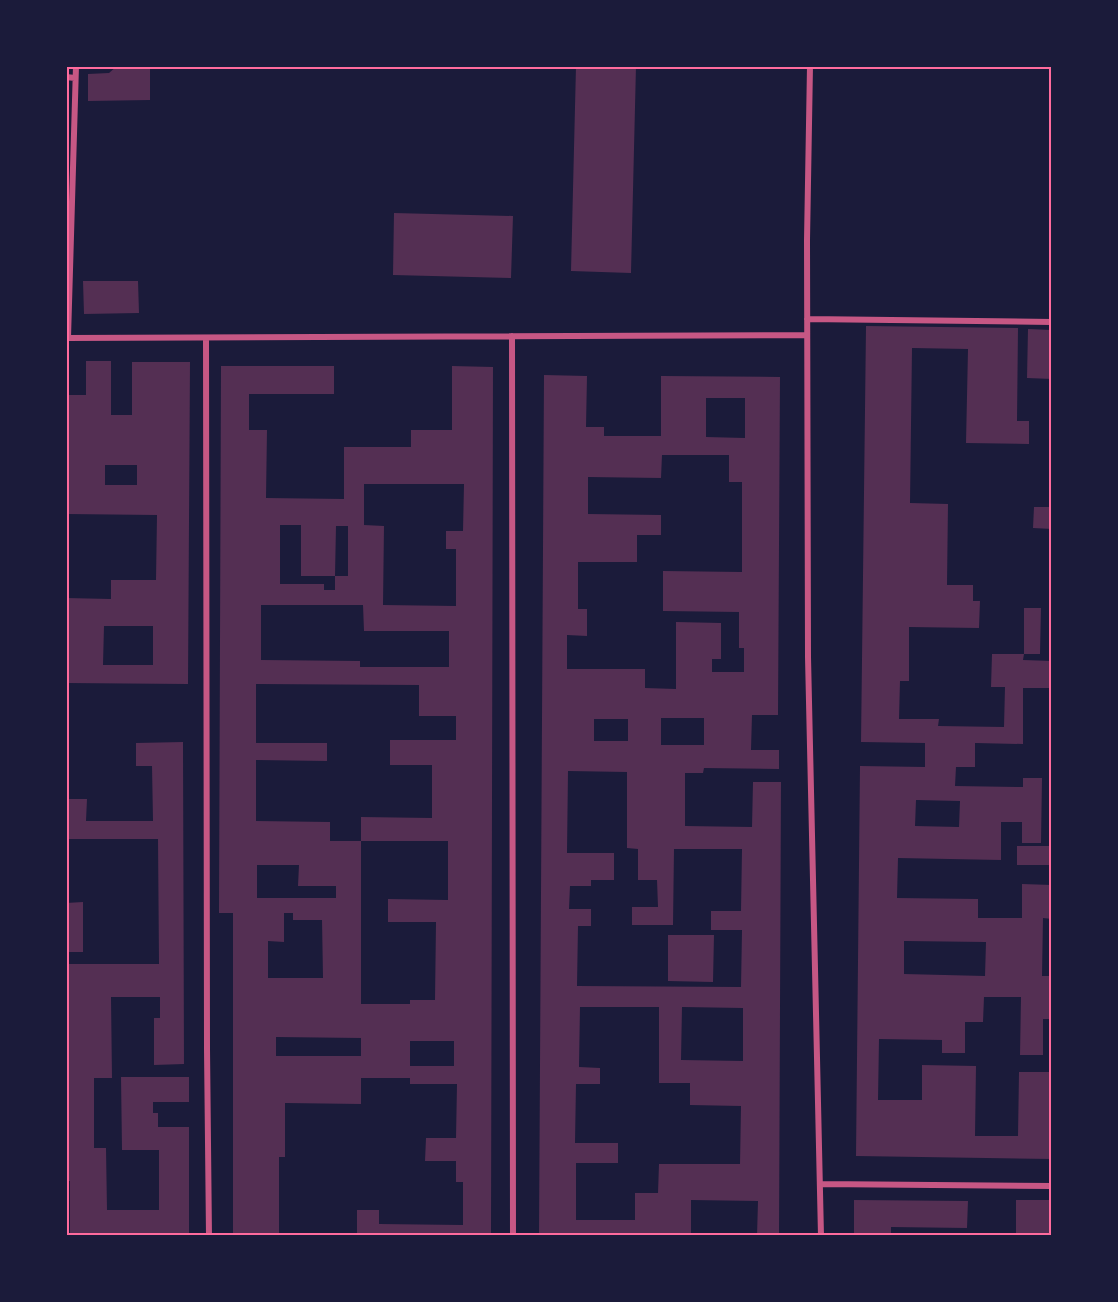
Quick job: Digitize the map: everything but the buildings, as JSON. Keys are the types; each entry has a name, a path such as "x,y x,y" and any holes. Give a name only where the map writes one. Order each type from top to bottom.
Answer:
{"street":[{"path":"76,66 67,338 807,335"},
{"path":"810,66 807,240 808,657 821,1236"},
{"path":"66,77 75,78"},
{"path":"807,319 1052,322"},
{"path":"512,336 513,1236"},
{"path":"206,339 209,1236"},
{"path":"820,1184 1052,1186"}]}
